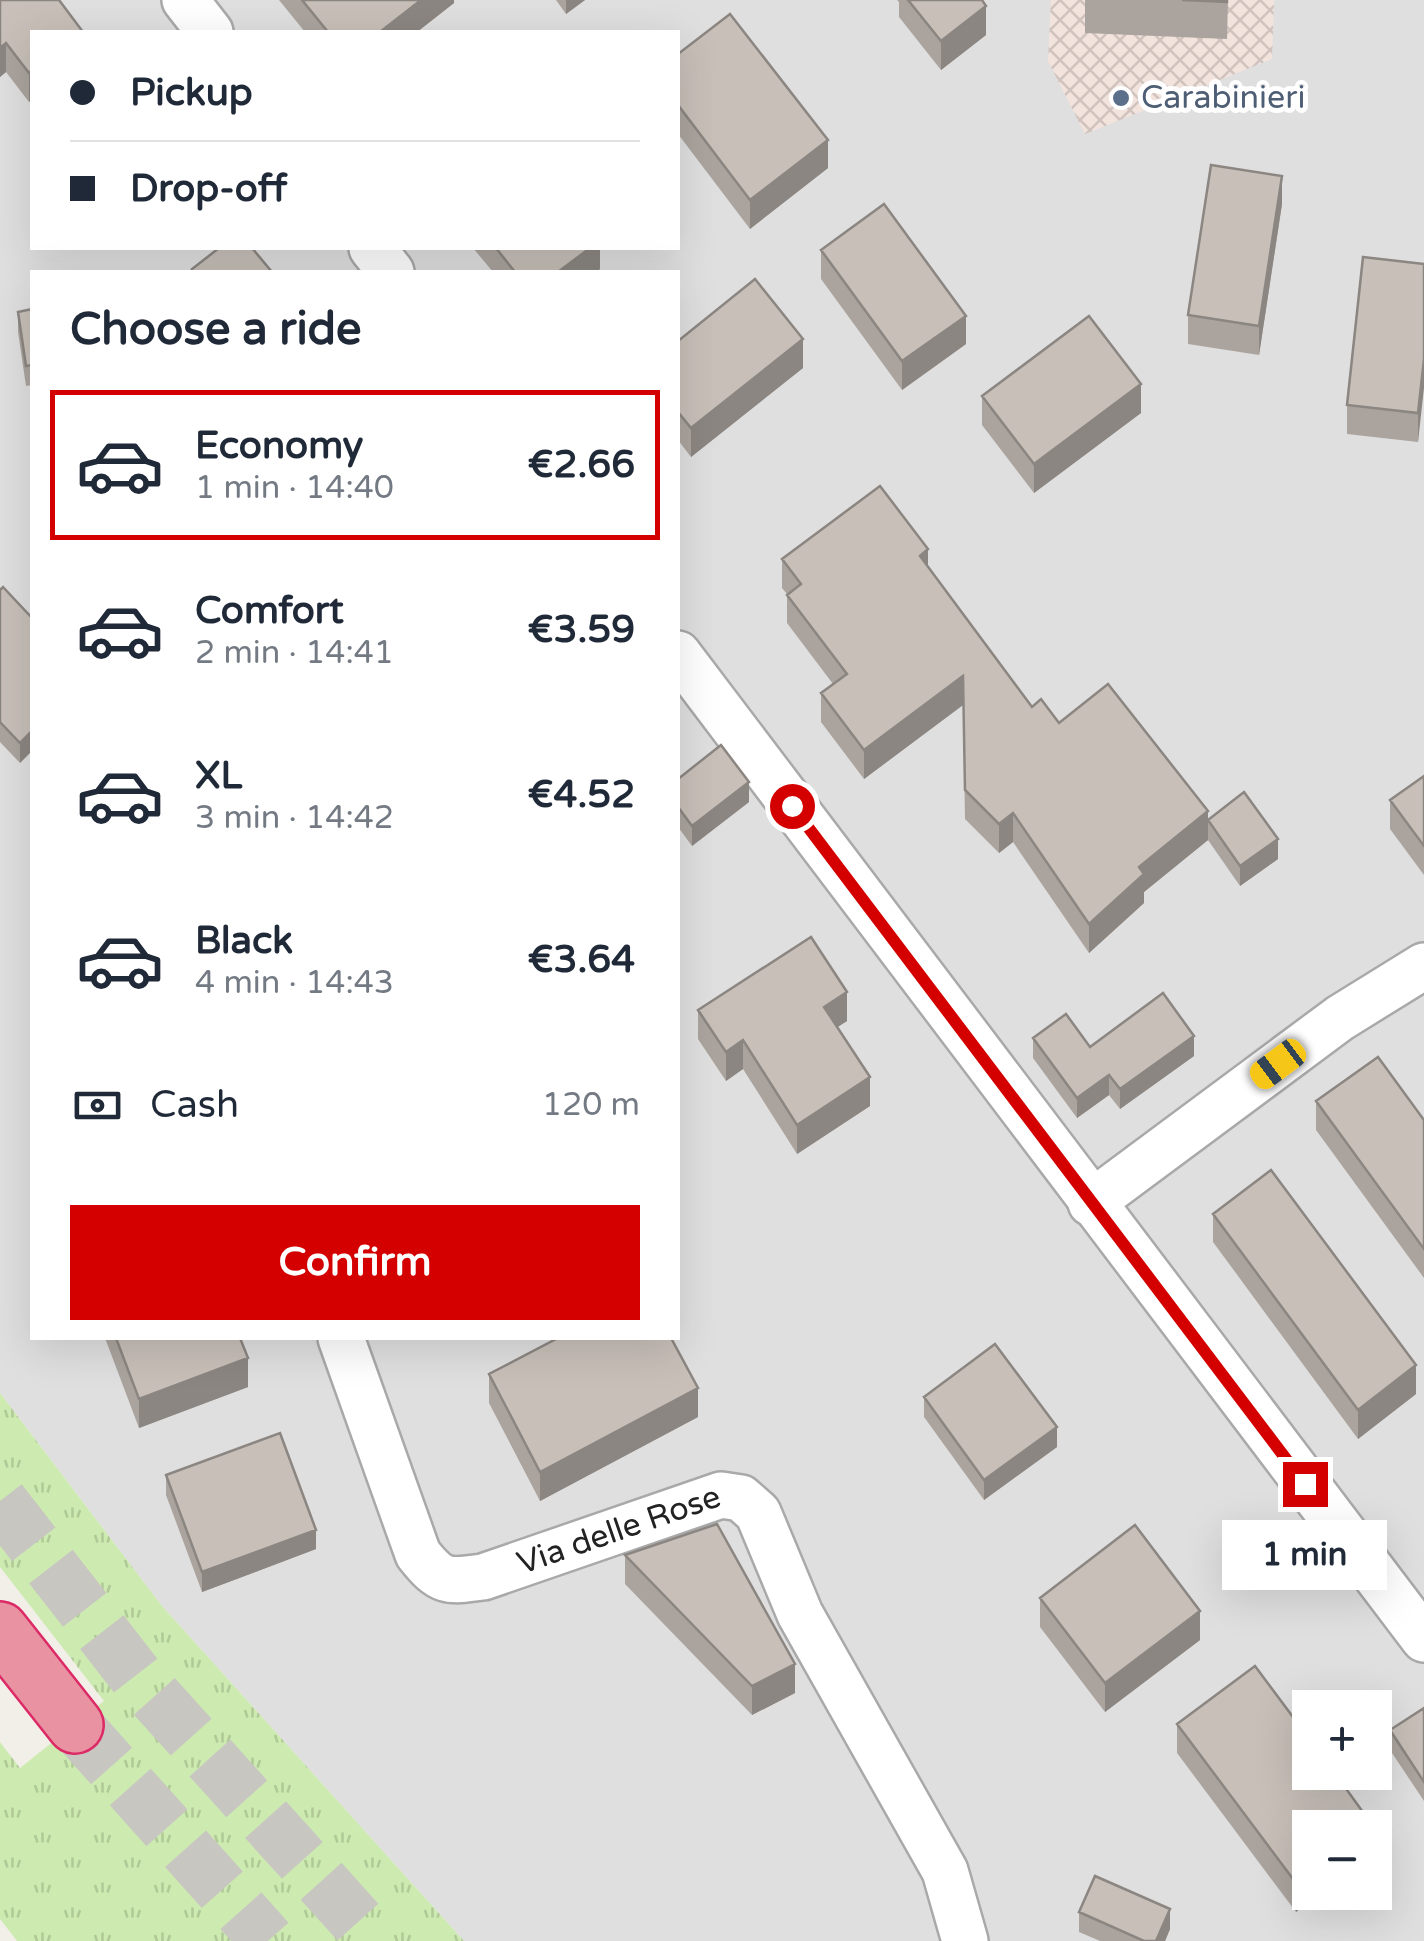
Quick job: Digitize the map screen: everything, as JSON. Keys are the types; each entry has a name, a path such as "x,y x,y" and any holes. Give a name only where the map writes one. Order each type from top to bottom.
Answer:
{"highway":[{"path":"0,1630 75,1725"}],"street":[{"path":"186,0 208,30"},
{"path":"680,657 1424,1639"},
{"path":"1091,1203 1340,1018 1424,966"},
{"name":"Via delle Rose","path":"342,1340 418,1554 434,1574 450,1582 483,1576 721,1495 741,1498 758,1513 800,1614 945,1871 965,1941"}],"shaded area":[{"path":"0,0 1424,0 1424,1941 464,1941 162,1606 0,1393"},
{"name":"Carabinieri","path":"1051,0 1274,0 1272,59 1085,134 1048,61"}],"green space":[{"path":"0,1393 162,1606 464,1941 17,1941 0,1919 0,1742 20,1768 104,1701 0,1567"}],"building":[{"path":"0,0 59,0 82,30 30,30 29,73 6,43 0,48"},
{"path":"302,0 421,0 383,30 326,30"},
{"path":"908,0 982,0 986,6 941,41"},
{"path":"730,14 828,140 750,200 680,108 680,52"},
{"path":"1211,165 1282,176 1259,326 1188,315"},
{"path":"884,204 966,316 902,361 821,250"},
{"path":"216,250 254,250 270,270 193,270"},
{"path":"498,250 587,250 561,270 513,270"},
{"path":"1363,257 1424,264 1424,359 1418,413 1347,405"},
{"path":"755,279 803,339 691,428 680,414 680,339"},
{"path":"30,309 30,365 26,366 18,312"},
{"path":"1089,316 1141,384 1034,464 982,396"},
{"path":"880,486 928,549 920,556 1032,707 1041,699 1059,723 1108,684 1208,811 1139,867 1144,874 1089,924 1013,813 999,824 965,790 963,676 864,750 821,693 847,674 787,595 801,584 782,559"},
{"path":"3,587 30,616 30,733 20,743 0,722"},
{"path":"721,745 749,782 692,826 680,810 680,777"},
{"path":"1424,776 1424,846 1390,800"},
{"path":"1244,792 1278,839 1240,866 1208,820"},
{"path":"811,937 847,992 824,1007 870,1077 797,1125 743,1040 726,1052 698,1010"},
{"path":"1163,993 1194,1036 1120,1089 1109,1075 1077,1098 1033,1038 1066,1014 1090,1047"},
{"path":"1378,1057 1424,1120 1424,1249 1316,1101"},
{"path":"1271,1170 1416,1365 1358,1410 1213,1214"},
{"path":"117,1340 241,1340 248,1358 139,1399"},
{"path":"554,1340 672,1340 698,1388 540,1472 489,1374"},
{"path":"995,1344 1057,1427 984,1480 924,1397"},
{"path":"280,1433 316,1530 202,1572 166,1475"},
{"path":"717,1524 795,1664 752,1686 625,1555"},
{"path":"1135,1525 1200,1611 1105,1683 1040,1598"},
{"path":"1255,1666 1292,1716 1292,1790 1347,1790 1361,1810 1292,1810 1292,1878 1177,1724"},
{"path":"1424,1708 1424,1782 1392,1733 1392,1729"},
{"path":"1095,1876 1170,1909 1156,1941 1144,1941 1079,1912"}],"tunnel":[{"path":"0,1501 136,1676 375,1941"},
{"path":"75,1725 268,1941"}],"place":[{"name":"Carabinieri","path":"1121,98"}],"route":[{"path":"792,806 1305,1484"}]}
